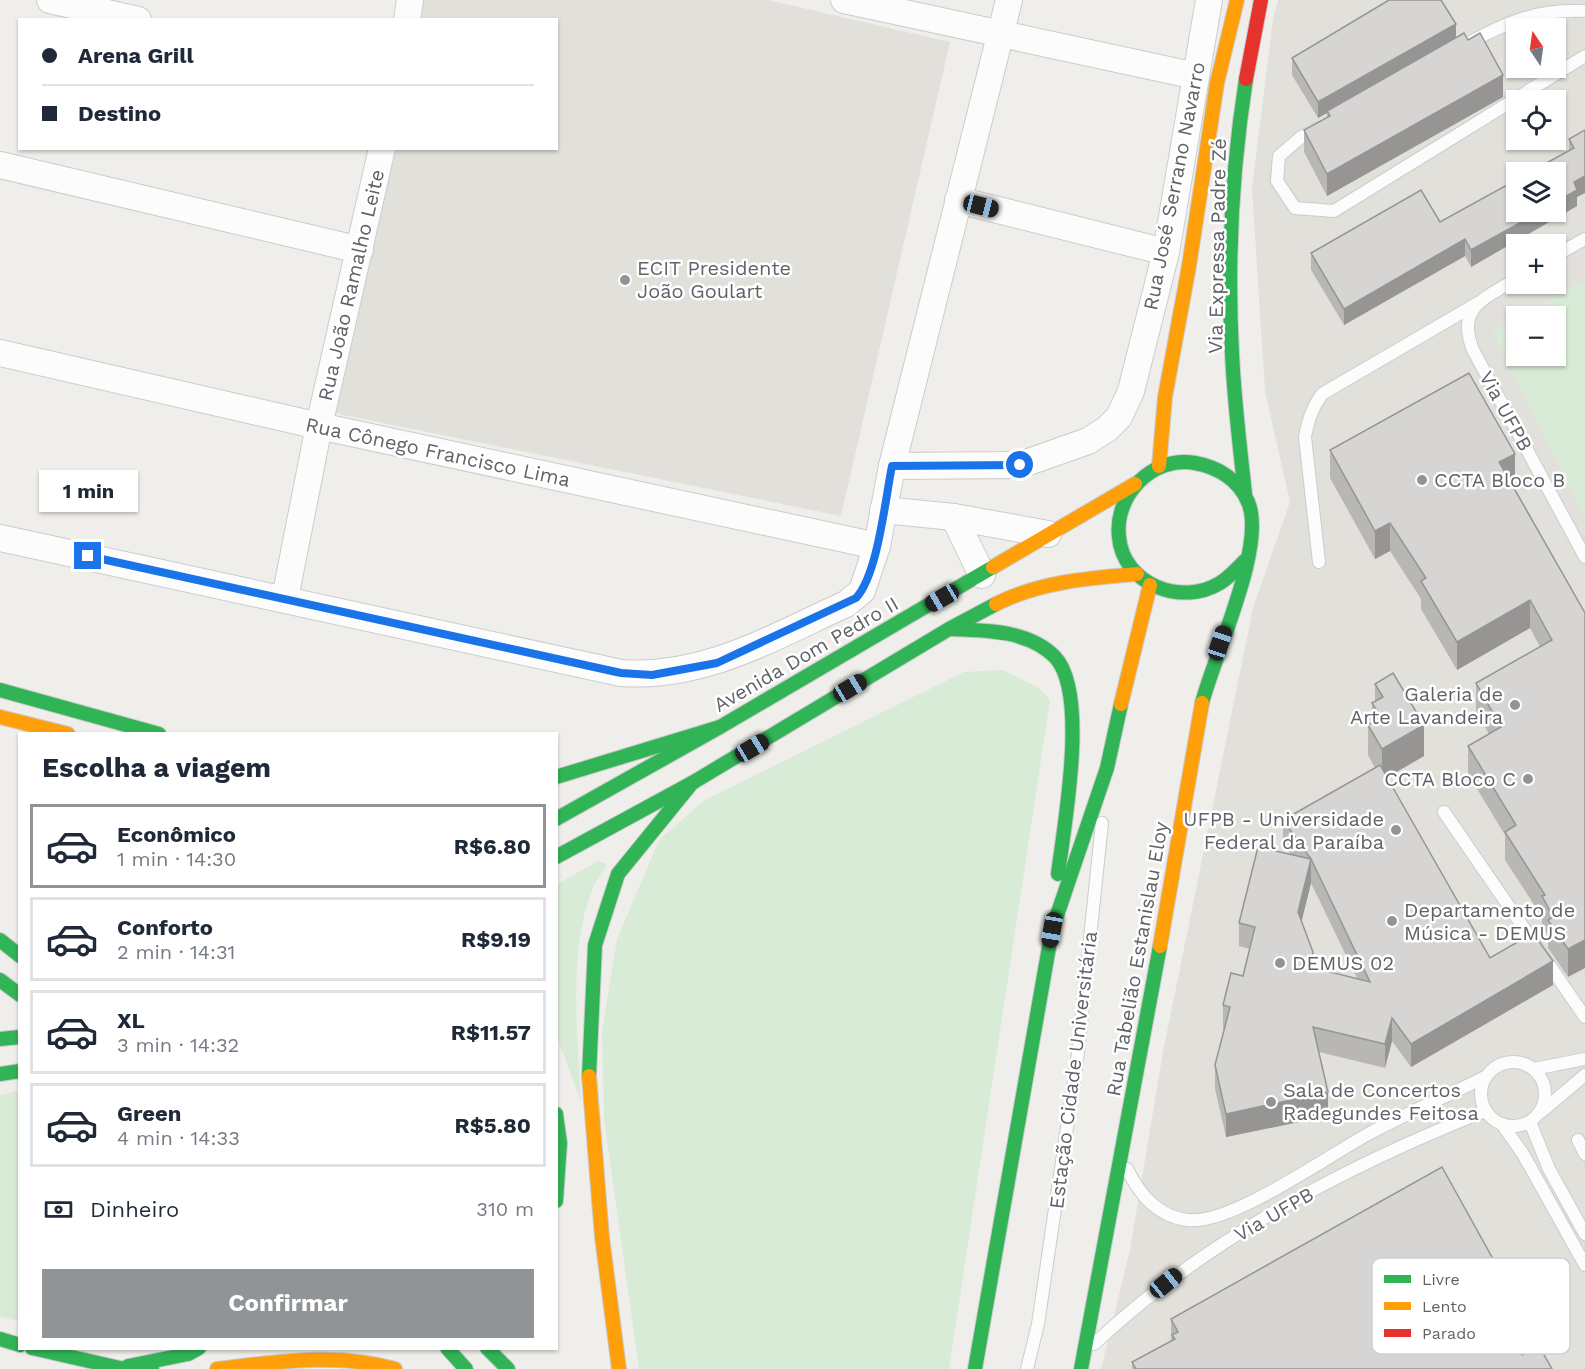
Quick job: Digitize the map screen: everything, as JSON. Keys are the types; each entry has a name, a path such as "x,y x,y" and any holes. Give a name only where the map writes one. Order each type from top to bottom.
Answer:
{"main road":[{"name":"Via Expressa Padre Zé","path":"1159,466 1165,397 1190,266 1217,83 1237,0"},
{"name":"Via Expressa Padre Zé","path":"1245,494 1231,332 1236,150 1261,0"},
{"path":"1182,461 1206,464 1228,475 1245,494 1252,515 1253,537 1247,559 1233,576 1215,588 1194,595 1173,594 1150,585 1137,574 1123,553 1118,529 1122,506 1136,484 1159,466 1182,461"},
{"name":"Avenida Dom Pedro II","path":"558,818 720,727 1136,484"},
{"name":"Rua Tabelião Estanislau Eloy","path":"1081,1369 1122,1158 1207,685 1247,559"},
{"path":"558,856 692,783 949,629 1016,594 1049,584 1137,574"},
{"path":"1052,930 1107,768 1150,585"},
{"path":"949,629 1008,632 1034,642 1056,658 1065,671 1072,706 1073,733 1052,930 975,1369"},
{"path":"0,690 152,732"},
{"path":"0,717 16,718 62,732"},
{"path":"558,776 720,727"},
{"path":"619,1369 602,1237 589,1084 595,945 618,874 692,783"},
{"path":"0,940 18,954"},
{"path":"0,1040 18,1037"},
{"path":"0,1074 18,1071"},
{"path":"558,1126 561,1143 558,1178"},
{"path":"0,1339 18,1344"},
{"path":"41,1350 120,1368 152,1369"},
{"path":"120,1368 188,1354 195,1350"},
{"path":"449,1350 466,1369"},
{"path":"489,1350 508,1369"},
{"path":"217,1369 288,1361 377,1362 395,1369"}],"street":[{"path":"50,0 129,18"},
{"path":"407,18 410,0"},
{"path":"844,0 1196,76"},
{"path":"0,538 285,598 621,673 652,675 717,663 846,604 862,591 877,546 892,466 1009,0"},
{"name":"Rua José Serrano Navarro","path":"892,466 1020,465 1068,450 1107,429 1119,417 1131,391 1166,252 1209,0"},
{"name":"Rua João Ramalho Leite","path":"285,598 319,426 382,150"},
{"path":"0,165 360,250"},
{"path":"958,200 1166,252"},
{"name":"Rua Cônego Francisco Lima","path":"0,353 319,426 877,546"},
{"path":"883,510 954,517 1048,534"},
{"path":"954,517 982,575"}],"lane":[{"path":"1460,48 1500,25 1554,10 1585,11"},
{"path":"1330,122 1300,138 1279,156 1277,181 1295,208 1334,211 1585,56"},
{"path":"1566,249 1585,239"},
{"path":"1319,562 1305,437 1309,416 1317,401 1322,394 1506,285"},
{"name":"Via UFPB","path":"1478,303 1471,313 1466,333 1473,350 1585,557"},
{"name":"Estação Cidade Universitária","path":"1027,1369 1038,1324 1078,1053 1107,768"},
{"path":"1444,812 1585,1017"},
{"name":"Via UFPB","path":"1122,1158 1134,1184 1161,1213 1189,1221 1220,1216 1253,1203 1370,1133 1485,1077 1495,1067 1508,1062 1522,1063 1534,1069 1585,1059"},
{"path":"1534,1069 1542,1078 1545,1090 1540,1113"},
{"path":"1502,1124 1516,1126 1530,1122 1585,1076"},
{"path":"1485,1077 1480,1088 1480,1100 1485,1111 1502,1124 1523,1154 1585,1265"},
{"name":"Via UFPB","path":"1085,1353 1129,1311 1180,1272 1244,1231 1359,1164 1485,1111"},
{"path":"1530,1122 1549,1169 1585,1234"},
{"path":"1578,1140 1585,1154"}],"shaded area":[{"name":"ECIT Presidente João Goulart","path":"424,0 768,0 950,42 841,516 324,411 388,150 558,150 558,18 420,18"},
{"name":"UFPB - Universidade Federal da Paraíba","path":"1278,0 1585,0 1585,1369 1101,1369 1130,1250 1163,1052 1253,608 1290,502 1265,391 1252,188 1273,19"}],"green space":[{"path":"1585,281 1585,519 1510,366 1566,366 1566,306 1538,306 1560,294 1566,294 1566,291"},
{"path":"1506,324 1506,358 1493,331"},
{"path":"1003,670 1039,688 1050,700 949,1369 639,1369 604,1119 602,1031 617,939 659,840 705,800 964,672"},
{"path":"598,861 607,864 593,888 579,942 576,996 581,1102 558,1039 558,884"},
{"path":"18,1091 18,1321 0,1317 0,1095"}],"building":[{"path":"1389,0 1441,0 1456,24 1318,102 1292,58"},
{"path":"1464,33 1468,40 1480,33 1503,75 1327,174 1304,130 1330,116 1327,111"},
{"path":"1585,130 1585,176 1574,182 1577,190 1566,196 1566,162 1548,162 1574,148 1569,139"},
{"path":"1506,186 1506,222 1521,222 1471,250 1465,239 1344,309 1311,253 1421,190 1440,222"},
{"path":"1469,373 1515,454 1499,462 1585,613 1585,940 1568,949 1548,920 1553,917 1542,896 1545,895 1505,832 1516,825 1468,746 1501,727 1476,683 1552,640 1530,600 1457,642 1421,581 1426,578 1390,523 1375,531 1330,450"},
{"path":"1393,673 1424,725 1382,749 1368,725 1381,717 1372,703 1383,697 1375,684"},
{"path":"1380,765 1490,958 1533,933 1553,961 1411,1044 1392,1018 1385,1044 1313,1027 1328,1092 1226,1114 1215,1065 1230,1007 1223,1005 1231,973 1243,976 1255,927 1239,923 1258,847 1311,859 1283,820","holes":["1311,859 1370,982 1310,967 1313,952 1298,912"]},
{"path":"1442,1167 1492,1258 1372,1258 1372,1354 1544,1354 1552,1369 1136,1369 1132,1362 1175,1339 1172,1335 1178,1332 1171,1319"}],"traffic: fast":[{"path":"1245,494 1234,388 1230,284 1234,181 1246,79"},
{"path":"1202,703 1245,572 1251,545 1252,521 1248,502 1239,487 1220,471 1195,463 1179,462 1165,465 1139,481 1123,507 1119,521 1119,537 1123,553 1131,567 1142,579 1156,587 1188,593 1205,590 1224,581 1247,559"},
{"path":"558,818 720,727 993,567"},
{"path":"558,856 692,783 949,629 996,604"},
{"path":"950,629 1006,633 1032,641 1055,657 1065,675 1071,699 1072,761 1058,874"},
{"path":"0,690 152,732"},
{"path":"975,1369 1052,930 1107,768 1121,704"},
{"path":"558,776 720,727"},
{"path":"589,1076 595,945 618,874 692,783"},
{"path":"0,940 18,954"},
{"path":"1081,1369 1160,946"},
{"path":"0,980 18,994"},
{"path":"0,1039 18,1037"},
{"path":"0,1074 18,1071"},
{"path":"558,1128 560,1143 558,1172"},
{"path":"0,1339 18,1344"},
{"path":"41,1350 120,1368 152,1369"},
{"path":"128,1366 188,1354 195,1350"},
{"path":"449,1350 466,1369"},
{"path":"489,1350 508,1369"}],"traffic: slow":[{"path":"1159,466 1165,397 1189,266 1217,83 1237,0"},
{"path":"993,567 1135,484"},
{"path":"996,604 1047,586 1083,579 1137,574"},
{"path":"1121,704 1150,585"},
{"path":"1160,946 1202,703"},
{"path":"0,717 60,732"},
{"path":"589,1076 602,1237 619,1369"},
{"path":"217,1369 306,1360 351,1361 395,1369"}],"traffic: jam":[{"path":"1246,79 1261,0"}],"place":[{"name":"ECIT Presidente João Goulart","path":"625,280"},
{"name":"CCTA Bloco B","path":"1422,480"},
{"name":"Galeria de Arte Lavandeira","path":"1515,705"},
{"name":"CCTA Bloco C","path":"1528,779"},
{"name":"UFPB - Universidade Federal da Paraíba","path":"1396,830"},
{"name":"Departamento de Música - DEMUS","path":"1392,921"},
{"name":"DEMUS 02","path":"1280,963"},
{"name":"Sala de Concertos Radegundes Feitosa","path":"1271,1102"}],"route":[{"path":"88,556 621,673 652,675 717,663 856,598 866,584 877,546 892,466 995,467 1020,465"}]}
